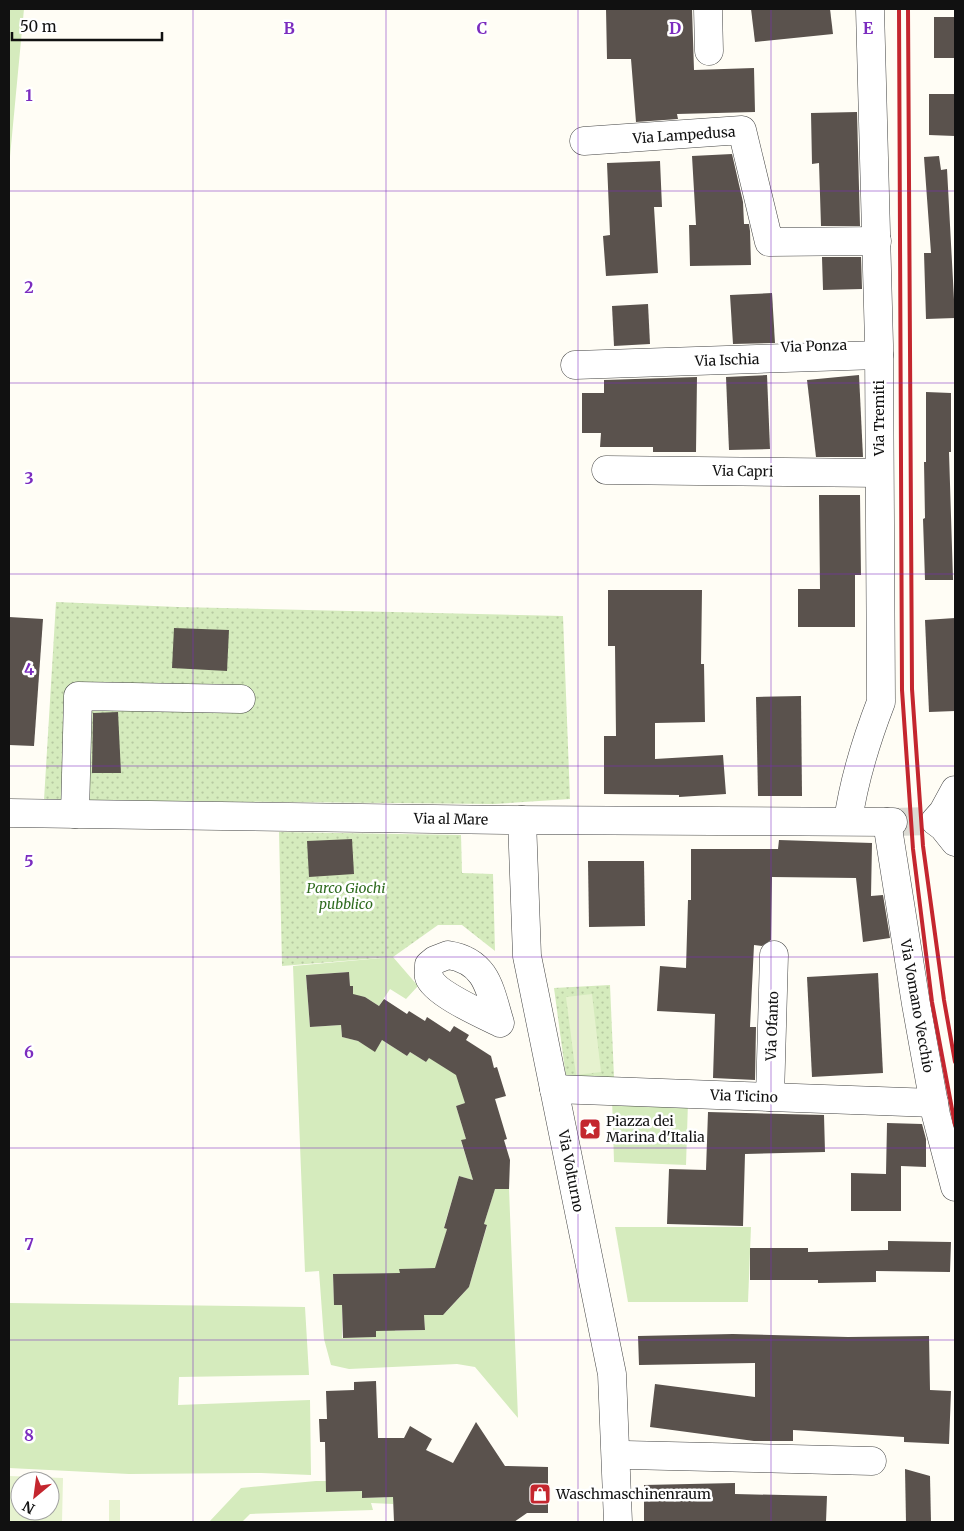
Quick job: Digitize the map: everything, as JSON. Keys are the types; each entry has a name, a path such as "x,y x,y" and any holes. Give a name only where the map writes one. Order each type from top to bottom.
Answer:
{"street":[{"path":"708,9 708,51"},
{"name":"Via Tremiti","path":"848,822 852,791 864,749 881,702 879,350 870,9"},
{"name":"Via Lampedusa","path":"584,141 742,130 769,242 877,242"},
{"name":"Via Ponza","path":"599,352 879,350"},
{"name":"Via Ischia","path":"575,365 879,350"},
{"name":"Via Capri","path":"606,470 879,473"},
{"path":"75,814 78,696 240,699"},
{"name":"Via al Mare","path":"9,813 522,820 890,822"},
{"name":"Via Volturno","path":"522,820 527,956 612,1374 618,1522"},
{"name":"Via Vomano Vecchio","path":"890,822 916,1004 934,1103 955,1188"},
{"name":"Via Ofanto","path":"770,1097 774,955"},
{"name":"Via Ticino","path":"554,1089 934,1103"},
{"path":"626,1455 872,1461"}],"green space":[{"path":"9,9 24,9 9,167"},
{"path":"56,602 178,607 563,616 570,799 494,804 44,800"},
{"name":"Parco Giochi pubblico","path":"279,832 461,835 462,873 493,874 495,951 462,925 438,925 393,957 282,966"},
{"path":"393,957 418,986 406,999 390,989 379,1006 365,997 353,995 349,972 306,975 310,1027 341,1025 342,1037 358,1041 375,1051 382,1040 407,1056 410,1052 426,1062 429,1058 462,1047 465,1103 456,1106 466,1139 461,1141 473,1180 459,1176 444,1227 447,1229 439,1268 400,1269 400,1273 333,1274 334,1304 342,1305 342,1338 376,1337 376,1313 394,1313 395,1331 425,1330 424,1315 440,1315 446,1312 469,1287 487,1226 484,1224 495,1189 509,1189 518,1418 475,1367 457,1364 349,1369 331,1365 324,1339 319,1271 305,1272 293,966"},
{"path":"610,985 614,1077 566,1077 554,988"},
{"path":"592,994 601,1072 576,1075 566,997"},
{"path":"612,1097 688,1102 686,1165 614,1162"},
{"path":"615,1227 751,1227 748,1302 628,1302"},
{"path":"9,1303 305,1307 309,1375 179,1377 178,1405 310,1400 311,1475 261,1473 129,1474 9,1468"},
{"path":"9,1476 10,1521 60,1521 60,1478 63,1478 62,1522 9,1522"},
{"path":"326,1481 326,1492 362,1491 362,1498 393,1497 393,1504 371,1503 373,1510 250,1514 242,1522 209,1522 241,1488"},
{"path":"109,1500 120,1500 120,1522 109,1522"}],"building":[{"path":"606,9 692,9 694,70 754,68 755,112 677,114 678,119 636,122 631,59 607,59"},
{"path":"751,9 830,9 833,34 755,42"},
{"path":"934,17 955,17 955,58 934,58"},
{"path":"929,94 955,94 955,136 929,135"},
{"path":"857,112 860,226 821,226 819,163 812,164 811,113"},
{"path":"732,154 743,202 744,224 749,224 751,265 690,266 689,225 696,225 692,156"},
{"path":"939,156 941,170 947,169 955,318 926,319 924,253 931,253 924,157"},
{"path":"660,161 662,207 654,207 658,273 606,276 603,236 610,235 607,163"},
{"path":"822,257 861,257 862,289 823,290"},
{"path":"772,293 775,343 733,344 730,295"},
{"path":"648,304 650,344 614,346 612,306"},
{"path":"767,375 770,449 729,450 726,377"},
{"path":"859,375 863,457 816,457 807,380"},
{"path":"697,377 696,452 653,452 653,447 600,447 601,433 582,433 582,393 604,393 604,380"},
{"path":"926,392 951,393 951,452 949,452 953,580 925,580 923,519 925,518"},
{"path":"819,495 860,495 861,575 855,575 855,627 798,627 798,589 820,589"},
{"path":"608,590 702,590 701,664 704,664 705,722 655,723 655,759 723,755 726,794 679,797 679,795 604,794 604,736 616,736 615,646 608,646"},
{"path":"9,617 43,619 34,746 9,745"},
{"path":"955,618 955,711 929,712 925,620"},
{"path":"174,628 229,630 227,671 172,668"},
{"path":"801,696 802,796 758,796 756,697"},
{"path":"118,712 121,773 92,773 93,713"},
{"path":"352,839 354,874 309,877 307,841"},
{"path":"779,840 872,843 871,896 883,895 890,938 863,942 856,878 772,877 771,940 762,946 754,945 750,1027 756,1027 755,1080 713,1078 715,1014 657,1011 660,966 686,968 688,900 691,900 691,849 778,849"},
{"path":"588,861 644,861 645,926 589,927"},
{"path":"349,972 350,986 353,986 353,994 365,997 379,1006 384,999 407,1014 409,1011 425,1021 427,1017 450,1032 454,1026 469,1035 466,1040 491,1056 494,1068 497,1067 506,1096 495,1099 507,1139 504,1140 510,1160 509,1189 495,1189 484,1224 487,1225 469,1287 443,1315 424,1315 425,1330 376,1331 376,1337 343,1338 342,1305 334,1305 333,1274 400,1273 399,1269 435,1268 447,1229 444,1228 459,1176 473,1180 461,1140 466,1139 456,1106 465,1103 456,1075 429,1058 426,1062 410,1052 407,1056 382,1040 375,1052 358,1041 342,1037 341,1025 310,1027 306,975"},
{"path":"878,973 883,1073 812,1077 807,977"},
{"path":"708,1112 824,1115 825,1152 745,1154 743,1226 667,1224 669,1169 706,1170"},
{"path":"887,1123 922,1124 926,1139 926,1167 901,1166 901,1211 851,1211 851,1173 886,1174"},
{"path":"888,1241 951,1242 950,1272 876,1271 876,1282 818,1283 818,1280 750,1280 750,1248 808,1248 808,1252 888,1250"},
{"path":"733,1334 848,1337 929,1336 930,1390 951,1391 949,1444 904,1442 904,1437 793,1430 793,1441 754,1441 650,1427 655,1384 755,1397 755,1363 639,1365 638,1336"},
{"path":"376,1381 378,1438 404,1438 410,1426 432,1439 426,1450 453,1463 476,1422 505,1466 548,1467 548,1513 527,1513 514,1522 394,1522 393,1497 362,1498 362,1491 326,1492 325,1442 320,1442 319,1419 327,1419 326,1391 354,1390 354,1382"},
{"path":"905,1469 930,1476 931,1522 906,1522"},
{"path":"735,1483 735,1494 827,1496 826,1522 644,1522 644,1485"}],"tunnel":[{"path":"893,822 935,821"}],"railway":[{"path":"899,9 902,690 913,849 932,1002 955,1125"},
{"path":"908,9 912,689 923,846 944,1000 955,1062"}],"place":[{"name":"Piazza dei Marina d'Italia","path":"590,1129"},
{"name":"Waschmaschinenraum","path":"540,1494"}]}
